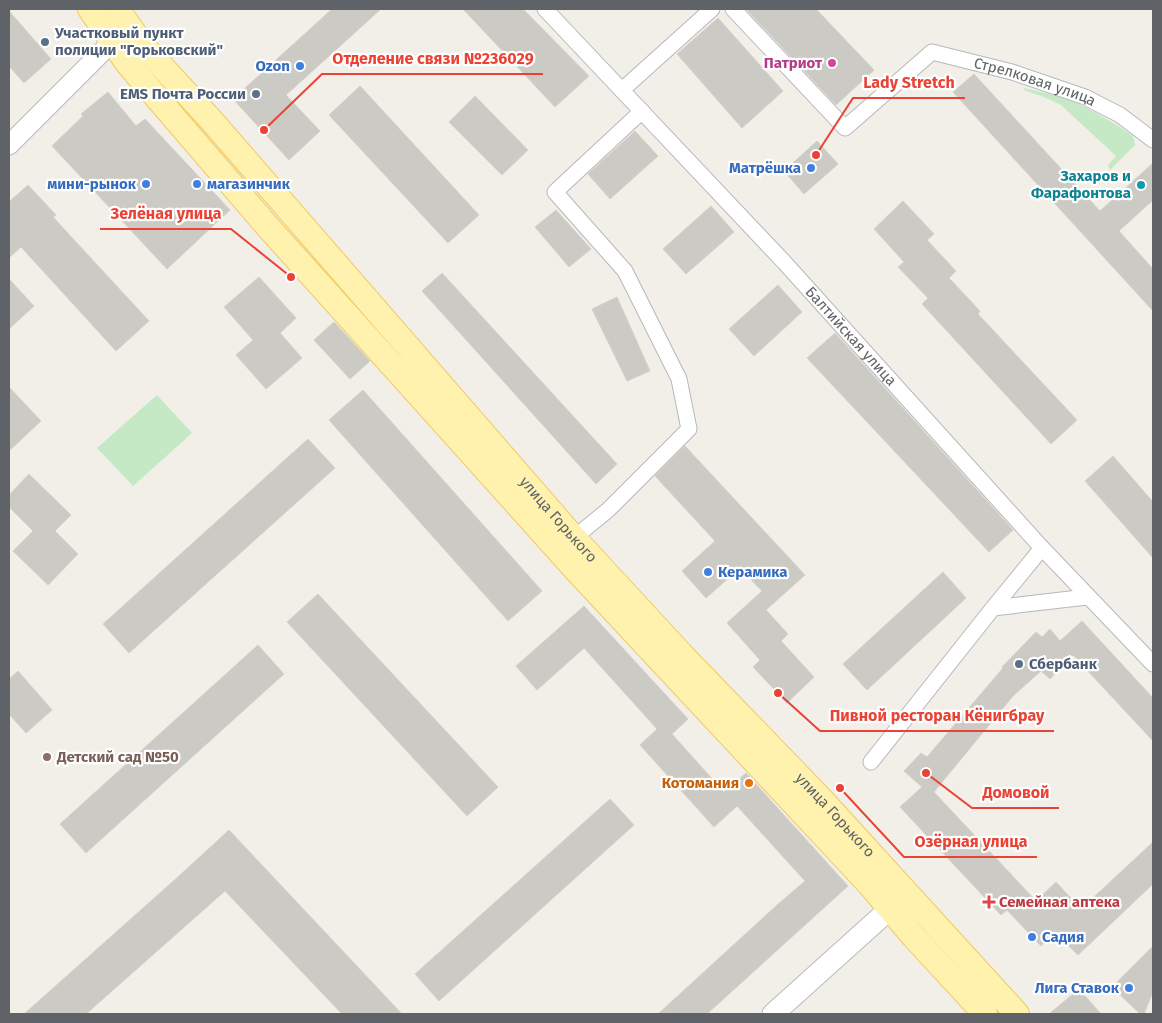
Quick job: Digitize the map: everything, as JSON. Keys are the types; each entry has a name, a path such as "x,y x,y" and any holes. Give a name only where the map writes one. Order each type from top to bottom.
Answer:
{"main road":[{"name":"улица Горького","path":"90,9 119,25 145,48 218,128 574,538 682,655 822,800 899,901 914,937 985,1014"},
{"name":"улица Горького","path":"119,25 128,64 268,227 576,570 899,901 1017,1014"},
{"path":"773,1014 899,901"}],"street":[{"name":"Балтийская улица","path":"546,9 784,262 1042,548 1153,664"},
{"path":"622,90 712,9"},
{"name":"Стрелковая улица","path":"733,9 845,128 932,52 1012,72 1085,96 1120,115 1153,140"},
{"path":"9,145 119,25"},
{"path":"574,538 608,510 690,429 679,379 625,270 555,192 642,111"},
{"path":"872,762 1042,548"},
{"path":"993,608 1087,596"}],"green space":[{"path":"1024,88 1058,96 1088,108 1133,136 1135,145 1110,170 1108,165 1116,156 1061,105 1024,90"},
{"path":"157,395 192,433 133,486 97,448"}],"building":[{"path":"332,9 381,9 286,95 320,131 289,160 233,99"},
{"path":"463,9 523,9 589,76 555,107"},
{"name":"Патриот","path":"746,9 816,9 874,70 836,105"},
{"path":"9,11 51,59 24,83 9,66"},
{"path":"718,18 783,91 742,128 677,54"},
{"path":"974,74 1100,211 1153,163 1153,200 1119,231 1153,269 1153,311 953,92"},
{"path":"360,86 479,215 448,243 329,115"},
{"name":"мини-рынок","path":"108,92 136,126 145,119 230,210 167,269 52,146 83,116 81,114"},
{"path":"475,96 528,150 502,175 449,122"},
{"path":"635,131 658,156 610,199 588,174"},
{"name":"Матрёшка","path":"817,141 838,164 804,194 784,171"},
{"path":"28,185 56,215 53,217 149,321 116,351 21,247 9,258 9,202"},
{"path":"903,201 934,234 927,240 956,271 949,278 980,311 978,314 1077,420 1051,444 922,304 928,298 898,267 904,262 874,229"},
{"path":"711,206 734,232 686,274 663,249"},
{"path":"556,210 591,249 569,267 535,227"},
{"path":"442,273 617,464 596,484 422,291"},
{"path":"259,277 296,318 280,333 302,358 266,389 236,355 253,340 224,307"},
{"path":"9,279 34,306 9,329"},
{"path":"778,285 802,312 754,356 729,329"},
{"path":"617,297 650,371 627,381 592,309"},
{"path":"334,322 370,361 350,379 314,340"},
{"path":"835,333 1013,530 989,552 807,358"},
{"path":"9,387 41,421 9,451"},
{"path":"363,390 542,591 508,621 329,420"},
{"path":"308,439 335,468 129,653 103,624"},
{"path":"685,446 805,575 766,610 788,634 781,641 814,677 787,703 753,667 760,660 727,623 762,591 740,568 706,598 682,571 715,541 655,476"},
{"path":"1113,456 1153,502 1153,558 1085,481"},
{"path":"29,474 71,515 55,531 78,554 48,585 13,551 33,531 9,507 9,495"},
{"path":"943,572 966,598 867,690 843,664"},
{"path":"318,594 498,787 467,816 287,622"},
{"path":"584,606 688,719 672,734 724,792 746,773 848,886 707,1014 658,1014 805,881 737,806 714,827 640,745 657,729 584,648 537,690 516,666"},
{"path":"1082,621 1153,698 1153,741 1073,655 1050,679 1041,671 1013,696 934,792 1036,901 1056,882 1081,909 1153,842 1153,884 1078,955 1055,933 1041,946 1007,910 1001,915 900,807 922,787 904,771 921,753 927,757 1002,667 1036,632 1042,637 1050,629 1060,641"},
{"path":"258,645 284,674 86,853 60,824"},
{"name":"Детский сад №50","path":"18,671 52,710 26,733 9,714 9,679"},
{"path":"610,799 634,825 439,1001 415,974"},
{"path":"229,830 402,1014 342,1014 225,891 86,1014 24,1014 179,876"},
{"path":"1153,946 1153,992 1144,1014 1140,1014 1112,987"},
{"path":"1079,989 1101,1014 1049,1014"}],"place":[{"name":"Участковый пункт полиции \"Горьковский\"","path":"45,42"},
{"name":"Патриот","path":"832,63"},
{"name":"Ozon","path":"300,66"},
{"name":"EMS Почта России","path":"256,94"},
{"name":"Отделение связи №236029","path":"264,130"},
{"name":"Lady Stretch","path":"816,155"},
{"name":"Матрёшка","path":"811,168"},
{"name":"мини-рынок","path":"146,184"},
{"name":"магазинчик","path":"197,184"},
{"name":"Захаров и Фарафонтова","path":"1141,185"},
{"name":"Зелёная улица","path":"291,277"},
{"name":"Керамика","path":"708,572"},
{"name":"Сбербанк","path":"1019,664"},
{"name":"Пивной ресторан Кёнигбрау","path":"778,693"},
{"name":"Детский сад №50","path":"47,757"},
{"name":"Домовой","path":"926,773"},
{"name":"Котомания","path":"749,783"},
{"name":"Озёрная улица","path":"840,788"},
{"name":"Семейная аптека","path":"989,902"},
{"name":"Садия","path":"1032,937"},
{"name":"Лига Ставок","path":"1129,988"}]}
